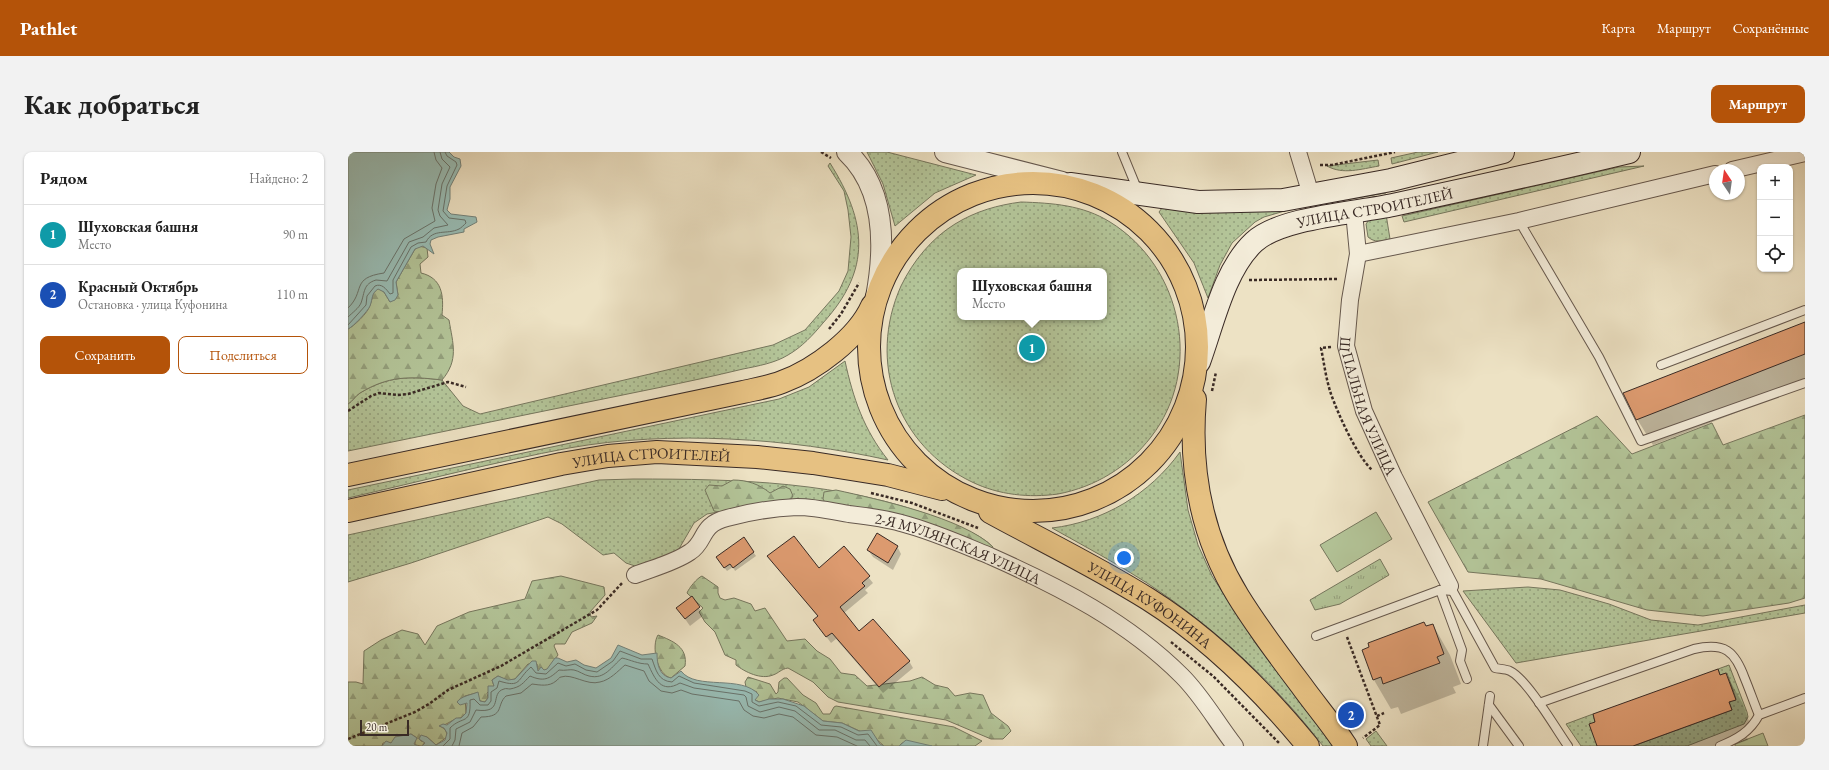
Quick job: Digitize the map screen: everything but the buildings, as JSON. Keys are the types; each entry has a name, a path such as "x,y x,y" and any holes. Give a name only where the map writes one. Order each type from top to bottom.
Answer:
{"main road":[{"name":"УЛИЦА СТРОИТЕЛЕЙ","path":"1066,183 1198,202 1283,200 1391,180 1503,152"},
{"name":"УЛИЦА СТРОИТЕЛЕЙ","path":"1204,368 1230,277 1241,256 1262,234 1287,224 1354,212 1629,152"},
{"path":"348,475 750,391 783,382 813,366 845,342 869,314 891,267 906,246 931,220 946,209 964,198 1004,185 1044,181 1066,183 1101,198 1153,239 1167,255 1182,284 1192,311 1204,368 1193,447 1198,494 1209,535 1228,578 1241,601 1308,696 1334,727 1354,740"},
{"path":"876,298 871,330 871,360 878,400 890,426 907,452 929,474 960,495 1000,508 1038,512 1071,508 1102,496 1133,476 1161,448 1179,422 1204,368"},
{"name":"УЛИЦА СТРОИТЕЛЕЙ","path":"348,511 548,467 608,456 656,452 743,456 813,463 888,475 960,495"},
{"name":"УЛИЦА КУФОНИНА","path":"960,495 1076,557 1166,611 1228,660 1246,677 1305,745"}],"street":[{"path":"945,152 1066,183"},
{"path":"1298,152 1311,196"},
{"path":"1745,167 1805,152"},
{"path":"841,156 857,164 869,184 880,222 882,264 876,298"},
{"path":"1358,254 1519,221 1709,175"},
{"name":"ШПАЛЬНАЯ УЛИЦА","path":"1354,212 1358,254 1350,300 1346,346 1364,412 1448,589"},
{"name":"2-Я МУЛЯНСКАЯ УЛИЦА","path":"635,575 691,552 697,546 707,529 714,523 729,517 787,508 805,508 901,523 956,542 1015,568 1065,591 1108,617 1146,645 1182,676 1198,693 1235,746"}],"lane":[{"path":"1122,152 1139,194"},
{"path":"1519,221 1599,357 1641,441 1805,383"},
{"path":"1661,365 1805,310"},
{"path":"1316,636 1448,589"},
{"path":"1448,589 1462,650 1460,661 1467,679"},
{"path":"1448,589 1495,668 1510,671 1525,685 1568,746"},
{"path":"1539,703 1694,649 1714,647 1729,651 1738,662 1759,715"},
{"path":"1483,746 1490,696"},
{"path":"1720,746 1744,734 1753,725 1759,715 1805,698"},
{"path":"1489,705 1519,746"}],"path":[{"path":"821,152 841,156"},
{"path":"1317,164 1321,166 1332,165 1395,152"},
{"path":"1246,287 1248,280 1342,278 1354,274"},
{"path":"826,332 841,314 860,281"},
{"path":"1204,368 1212,395"},
{"path":"348,411 370,396 379,394 408,394 448,382 466,386"},
{"path":"866,492 912,503 979,528"},
{"path":"348,739 420,709 448,690 501,666 597,610 619,584 635,575"},
{"path":"1343,626 1380,725 1366,736"},
{"path":"1169,641 1213,676 1281,746"},
{"path":"1376,716 1384,713"}],"green space":[{"path":"867,152 887,152 976,175 935,193 895,226 883,184"},
{"path":"1418,152 1438,152 1392,164 1391,158"},
{"path":"1378,160 1379,166 1346,171 1333,169 1327,166"},
{"path":"830,163 842,185 851,205 857,225 859,245 857,264 850,284 839,303 811,336 788,355 766,364 700,379 348,451 348,404 360,393 370,387 390,380 419,378 442,380 463,406 480,414 773,345 805,330 839,291 848,271 851,237 848,210 844,191 828,166"},
{"path":"1644,166 1404,222 1402,216 1619,167"},
{"path":"1385,191 1386,193 1288,210 1264,217 1255,222 1232,243 1220,265 1208,298 1194,263 1159,212 1162,208"},
{"path":"1021,202 1056,204 1078,208 1100,216 1110,222 1135,241 1155,265 1169,292 1177,321 1180,351 1177,381 1167,410 1151,437 1132,458 1110,474 1098,481 1072,491 1036,496 1003,493 972,482 946,466 924,447 908,424 896,399 889,372 887,344 891,315 901,286 917,259 939,236 963,219 996,207"},
{"path":"1386,214 1390,239 1378,241 1368,237 1366,224 1371,217"},
{"path":"419,246 427,248 428,257 420,264 421,273 428,275 440,288 443,301 442,315 449,320 453,344 453,359 451,366 442,380 409,378 390,380 370,387 360,393 348,404 348,329 367,312 373,294 378,288 384,292 390,302 398,295 396,282 415,249"},
{"path":"845,361 860,413 872,437 888,460 811,446 770,442 729,439 648,439 608,442 541,453 348,498 348,490 779,399 809,387"},
{"path":"1805,415 1805,598 1789,603 1703,616 1647,610 1541,579 1468,572 1428,502 1597,416 1632,454 1712,423 1723,445"},
{"path":"1180,452 1188,510 1198,545 1212,576 1256,644 1333,746 1323,746 1304,722 1263,678 1242,657 1196,618 1147,583 1052,528 1089,520 1124,504 1155,481"},
{"path":"599,480 711,480 789,485 865,497 903,506 940,519 975,534 993,547 779,501 707,514 694,523 676,554 638,567 626,563 614,553 603,555 562,524 548,517 411,563 348,582 348,535"},
{"path":"733,480 753,483 770,493 783,486 790,489 793,496 791,499 720,512 714,511 705,490 709,485 722,486"},
{"path":"836,490 896,504 962,527 980,537 993,547 992,550 827,506 823,499 824,492"},
{"path":"1376,512 1392,539 1337,572 1320,545"},
{"path":"1380,559 1389,575 1340,604 1315,610 1310,600"},
{"path":"561,576 604,587 605,595 590,612 591,617 597,616 592,623 572,632 565,644 555,644 554,646 558,655 547,670 538,671 537,664 528,664 515,679 508,681 498,676 492,680 494,686 487,693 488,698 485,702 480,701 476,693 465,696 466,713 461,718 455,719 440,726 447,733 447,737 436,745 427,737 419,738 421,741 425,742 422,746 415,745 415,740 417,738 411,734 391,743 383,743 382,746 348,746 348,682 363,684 364,651 381,640 402,630 418,634 425,645 437,626 469,612 525,599 532,581"},
{"path":"702,576 718,587 720,598 725,600 734,598 751,604 755,611 765,608 787,641 805,639 817,651 830,659 841,673 855,675 867,686 910,681 922,677 935,685 948,688 955,696 970,693 983,695 991,713 1008,726 1011,731 1003,739 991,739 946,720 838,702 828,697 813,682 788,668 775,674 763,677 748,673 736,665 736,660 725,655 715,632 705,622 699,612 703,608 687,593 693,583"},
{"path":"1528,587 1560,590 1609,604 1651,620 1698,625 1805,605 1805,613 1516,663 1463,591"},
{"path":"658,635 674,642 682,649 684,654 685,666 671,678 662,672 657,660 655,646"},
{"path":"1729,665 1747,712 1748,717 1744,724 1687,746 1633,746 1732,710 1729,702 1736,699 1727,673 1720,675 1718,669"},
{"path":"748,677 770,684 776,694 778,692 779,682 784,678 787,678 803,695 816,703 823,714 830,714 836,706 954,727 982,741 975,746 932,746 902,743 899,746 884,746 875,738 842,723 823,721 798,702 778,698 759,702 754,699 757,692 746,687 745,682"},
{"path":"1593,714 1597,746 1581,746 1566,724"},
{"path":"1376,731 1387,746 1371,746 1366,739"},
{"path":"1763,733 1768,746 1735,746 1735,744"}],"water":[{"path":"348,152 449,152 454,157 460,159 461,166 450,187 450,199 447,210 451,214 476,217 477,222 464,229 464,232 438,237 431,240 430,244 434,254 423,246 415,249 396,282 398,295 395,300 390,302 384,292 378,289 373,294 370,306 357,322 348,329"},
{"path":"618,645 642,655 657,653 661,672 667,677 671,678 681,671 688,677 697,680 742,685 759,695 755,700 759,702 769,699 783,699 804,706 823,721 842,723 859,731 871,730 880,744 884,746 422,746 425,743 419,739 421,735 427,737 436,745 445,740 447,733 444,728 439,726 443,724 447,725 456,718 461,718 466,713 467,703 460,705 457,702 464,697 478,692 480,701 485,702 488,698 488,686 494,686 492,680 498,676 508,680 515,679 532,661 536,661 538,671 541,667 544,670 547,669 555,658 567,662 576,660 584,665 596,668 611,658"},
{"path":"411,734 417,738 414,744 418,746 382,746 386,741 391,743 395,737"},
{"path":"906,740 932,746 899,746"}],"place":[{"name":"Шуховская башня","path":"1032,348"},
{"name":"Красный Октябрь","path":"1351,715"}]}
